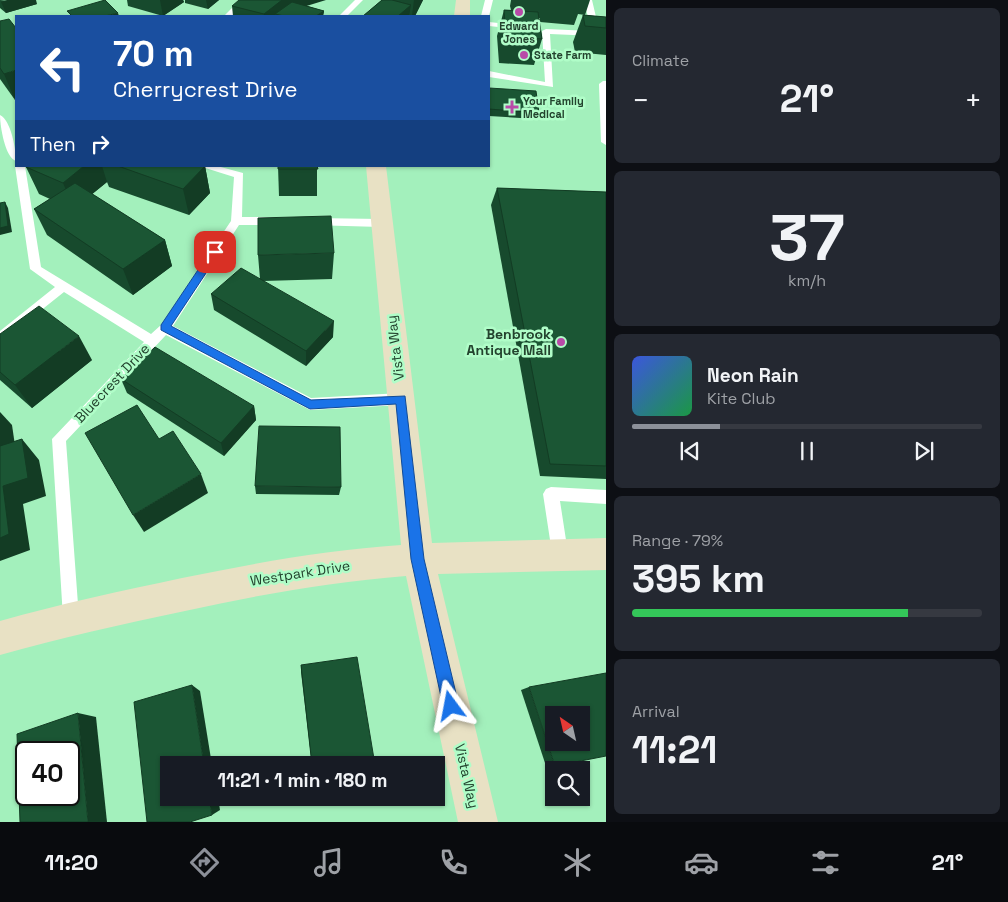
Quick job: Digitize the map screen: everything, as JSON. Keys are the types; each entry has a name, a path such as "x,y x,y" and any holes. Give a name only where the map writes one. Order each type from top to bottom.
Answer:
{"street":[{"path":"462,15 463,0"},
{"name":"Vista Way","path":"376,167 418,559 478,822"},
{"name":"Westpark Drive","path":"0,638 71,618 273,576 342,565 418,559 560,553 606,554"}],"lane":[{"path":"229,15 244,0"},
{"path":"343,15 359,0"},
{"path":"485,15 489,0"},
{"path":"536,30 596,34 588,0"},
{"path":"490,24 527,28"},
{"path":"490,74 550,85 546,31"},
{"path":"606,84 603,84 606,142"},
{"path":"0,118 15,156"},
{"path":"20,167 36,269 152,341"},
{"path":"224,168 239,175 236,221 284,222"},
{"name":"Bluecrest Drive","path":"71,618 59,439 164,328 236,221"},
{"path":"304,222 381,222"},
{"path":"0,338 64,286"},
{"path":"164,328 310,404 401,399"},
{"path":"560,553 551,494 606,497"}],"building":[{"path":"105,0 118,13 109,15 71,15 67,11"},
{"path":"239,0 282,0 264,14 232,6"},
{"path":"382,0 392,0 411,5 399,15 364,15"},
{"path":"292,2 324,11 318,15 275,14"},
{"path":"504,10 538,12 542,39 506,36"},
{"path":"583,15 606,17 606,28 585,26"},
{"path":"9,19 15,27 15,70 4,74 0,68 0,21"},
{"name":"Your Family Medical","path":"490,88 536,91 539,113 490,109"},
{"path":"26,167 83,167 63,183"},
{"path":"121,167 204,167 183,189"},
{"path":"278,167 317,167 318,169 278,169"},
{"path":"75,183 165,240 123,269 34,209"},
{"name":"Benbrook Antique Mall","path":"497,188 606,192 606,466 550,464"},
{"path":"5,202 8,226 0,228 0,203"},
{"path":"331,216 334,253 258,255 258,218"},
{"path":"241,268 334,321 306,351 211,294"},
{"path":"39,306 79,336 15,385 0,372 0,334"},
{"path":"155,347 254,406 221,443 121,379"},
{"path":"137,405 159,439 173,431 201,474 133,515 85,433"},
{"path":"259,426 340,427 341,487 255,486"},
{"path":"22,439 28,478 3,486 9,534 0,538 0,446"},
{"path":"357,657 374,756 311,756 301,665"},
{"path":"606,673 606,756 580,761 553,761 550,751 590,751 590,706 545,706 545,736 529,687"},
{"path":"192,685 203,756 160,756 160,806 210,806 212,815 190,822 147,822 134,702"},
{"path":"78,713 88,822 20,822 19,806 80,806 80,741 17,741 17,734"}],"place":[{"name":"Edward Jones","path":"519,12"},
{"name":"State Farm","path":"524,55"},
{"name":"Your Family Medical","path":"512,107"},
{"name":"Benbrook Antique Mall","path":"561,342"}],"route":[{"path":"215,252 164,328 310,404 401,399 418,559 451,706"}]}
